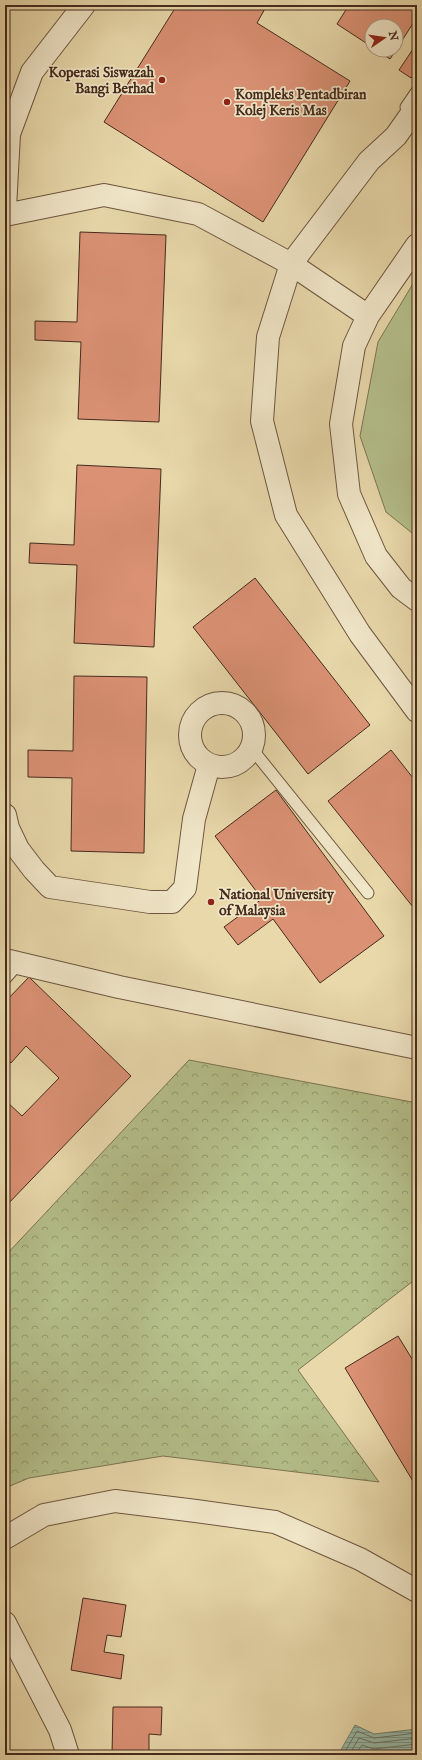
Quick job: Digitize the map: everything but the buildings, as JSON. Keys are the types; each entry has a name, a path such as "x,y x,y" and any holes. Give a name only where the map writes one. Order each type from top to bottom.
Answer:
{"street":[{"path":"5,208 9,134 32,72 84,5"},
{"path":"417,106 396,136 369,161 291,264 268,337 262,422 286,516 360,634 417,711"},
{"path":"5,215 104,195 198,214 291,264 368,316"},
{"path":"417,245 368,316 354,346 341,424 349,494 376,556 401,588 417,600"},
{"path":"222,703 232,704 246,713 254,727 252,749 238,764 218,768 209,765 200,759 193,750 190,739 190,729 201,710 211,705 222,703"},
{"path":"5,815 8,828 18,849 34,870 50,887 150,902 172,902 185,888 194,819 209,765"},
{"path":"12,962 119,987 417,1048"},
{"path":"5,1538 44,1515 115,1501 196,1511 275,1522 360,1559 417,1591"},
{"path":"5,1623 60,1730 68,1755"}],"lane":[{"path":"369,161 417,91"},
{"path":"252,749 368,893"},
{"path":"5,979 12,962"}],"green space":[{"path":"417,277 417,537 386,512 360,436 378,342"},
{"path":"189,1060 417,1103 417,1278 298,1370 379,1482 163,1456 29,1478 5,1488 5,1256"}],"water":[{"path":"355,1725 374,1734 417,1729 417,1755 338,1755"}],"place":[{"name":"Koperasi Siswazah Bangi Berhad","path":"162,80"},
{"name":"Kompleks Pentadbiran Kolej Keris Mas","path":"227,102"},
{"name":"National University of Malaysia","path":"211,902"}]}
